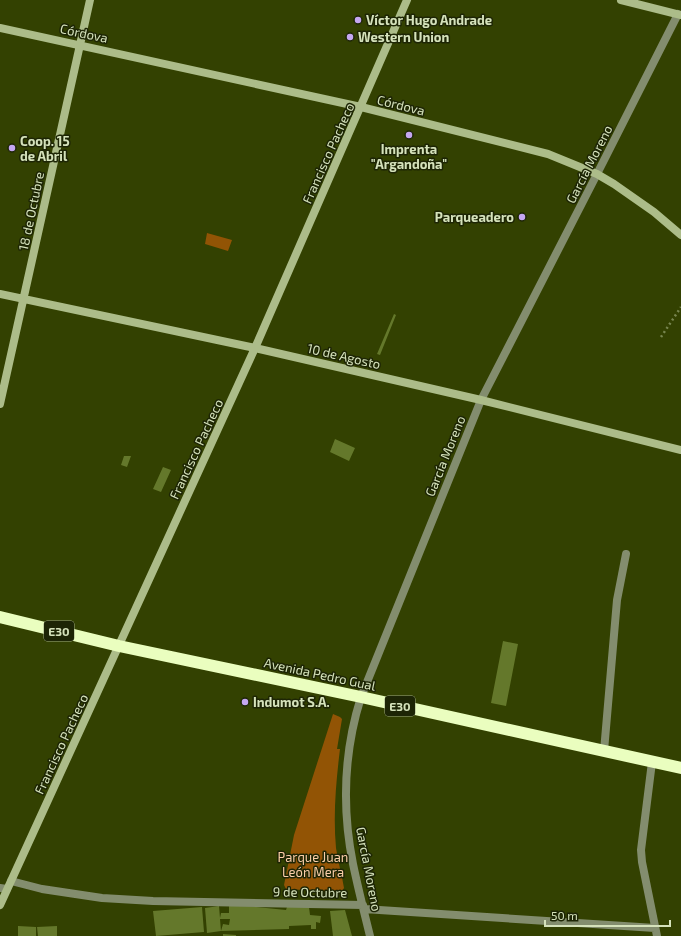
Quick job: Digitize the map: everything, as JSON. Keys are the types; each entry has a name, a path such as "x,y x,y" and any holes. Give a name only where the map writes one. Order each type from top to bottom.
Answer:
{"highway":[{"name":"Avenida Pedro Gual","path":"0,617 119,646 361,697 681,768"}],"street":[{"name":"18 de Octubre","path":"0,404 90,0"},
{"name":"Francisco Pacheco","path":"0,905 3,888 11,881 255,348 407,0"},
{"path":"621,0 679,14"},
{"name":"García Moreno","path":"370,936 352,858 346,796 350,746 361,697 480,400 679,14"},
{"name":"Córdova","path":"0,28 361,107 548,154 597,174 654,212 681,235"},
{"name":"10 de Agosto","path":"0,294 255,348 480,400 681,450"},
{"path":"604,751 617,600 626,554"},
{"path":"652,762 641,850 656,932"},
{"name":"9 de Octubre","path":"11,881 42,889 102,898 153,901 363,907 656,932"}],"path":[{"path":"661,337 681,307"}],"green space":[{"path":"207,233 232,240 228,251 205,244"},
{"name":"Parque Juan León Mera","path":"333,714 342,719 337,749 340,749 336,786 335,823 336,848 344,888 340,892 286,889 284,885 294,835"}],"building":[{"path":"394,314 396,315 380,355 377,354"},
{"path":"335,439 355,448 349,461 330,452"},
{"path":"124,456 131,456 127,467 121,465"},
{"path":"163,467 171,470 161,492 153,489"},
{"path":"503,641 518,644 506,706 491,703"},
{"path":"229,904 286,910 287,907 309,907 310,915 321,916 320,923 316,922 316,929 311,929 311,925 289,926 289,929 221,931 207,933 205,908 219,906 220,918 221,913 229,913","holes":["220,919 230,919 229,925 223,924 221,931"]},
{"path":"202,907 204,932 156,936 153,911"},
{"path":"345,910 352,936 333,936 330,911"},
{"path":"18,926 36,927 36,936 18,936"},
{"path":"57,926 57,936 38,936 37,927"},
{"path":"223,934 236,935 236,936 223,936"}],"place":[{"name":"Víctor Hugo Andrade","path":"358,20"},
{"name":"Western Union","path":"350,37"},
{"name":"Imprenta \"Argandoña\"","path":"409,135"},
{"name":"Coop. 15 de Abril","path":"12,148"},
{"name":"Parqueadero","path":"522,217"},
{"name":"Indumot S.A.","path":"245,702"}]}
